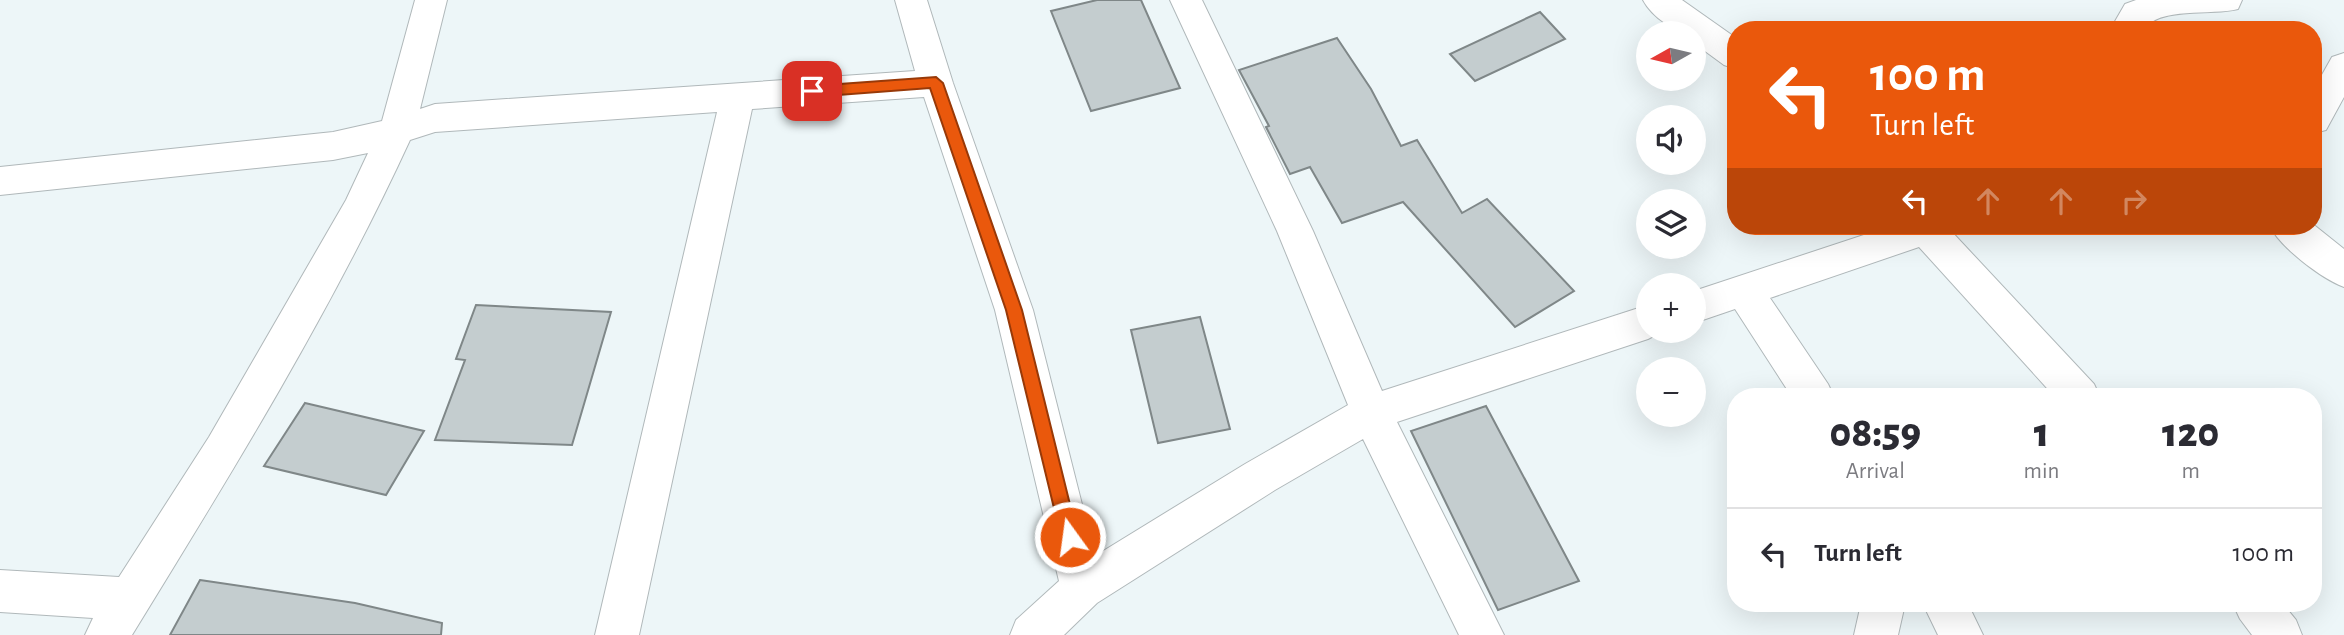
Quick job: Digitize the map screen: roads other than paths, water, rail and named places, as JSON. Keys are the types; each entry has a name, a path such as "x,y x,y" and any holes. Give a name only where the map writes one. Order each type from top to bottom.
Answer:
{"street":[{"path":"107,635 223,450 361,207 398,128 431,0"},
{"path":"911,0 936,83 1014,310 1055,619 1260,477 1371,413 1636,326"},
{"path":"1186,0 1295,231 1371,413 1482,635"},
{"path":"1659,0 1727,49"},
{"path":"2128,14 2160,4 2225,0"},
{"path":"2322,106 2344,66"},
{"path":"0,181 333,146 366,140 435,118 936,83"},
{"path":"617,635 738,96"},
{"path":"1706,303 1910,235"},
{"path":"1937,235 2072,388"},
{"path":"2299,235 2344,271"},
{"path":"1744,291 1808,388"},
{"path":"0,591 129,599"},
{"path":"1876,635 1881,612"},
{"path":"1949,612 1961,635"},
{"path":"2261,612 2280,635"}]}
